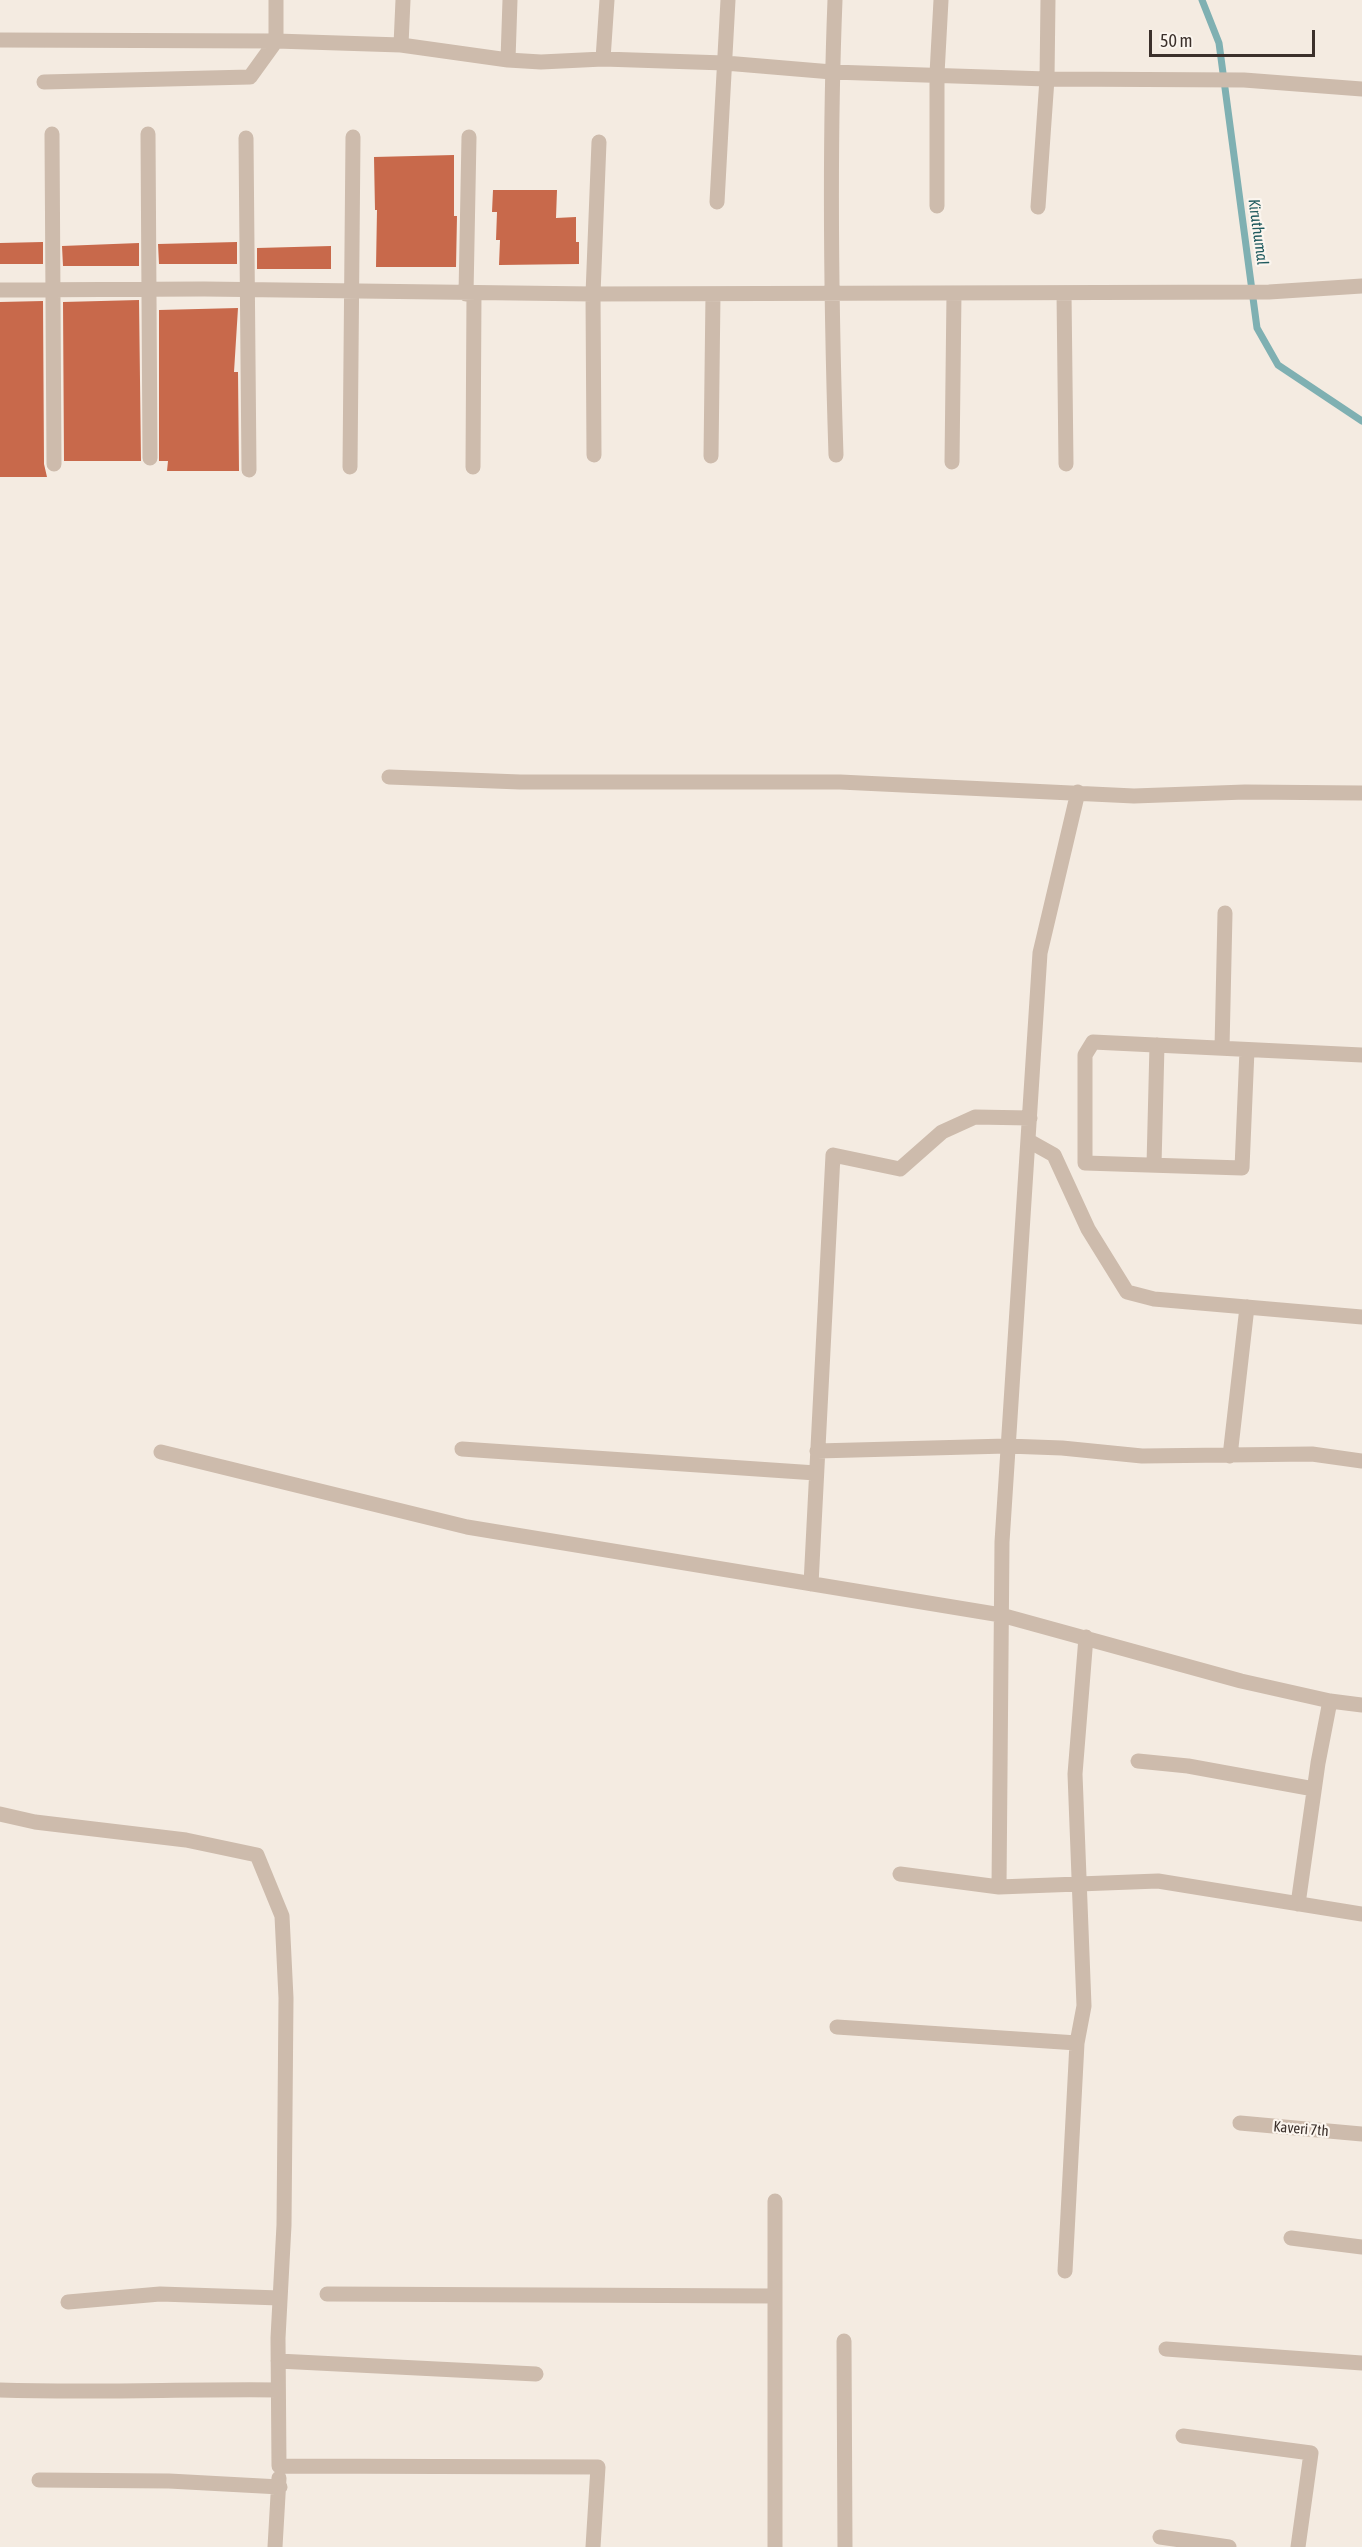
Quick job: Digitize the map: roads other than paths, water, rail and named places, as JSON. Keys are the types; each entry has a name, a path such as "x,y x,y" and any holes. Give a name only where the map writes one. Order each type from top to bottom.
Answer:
{"street":[{"path":"44,82 250,77 276,41 276,0"},
{"path":"401,45 403,0"},
{"path":"508,60 510,0"},
{"path":"603,59 607,0"},
{"path":"717,202 728,0"},
{"path":"835,0 832,72 831,293 837,455"},
{"path":"937,206 937,74 941,0"},
{"path":"1038,207 1047,79 1048,0"},
{"path":"0,40 276,41 401,45 508,60 542,62 603,59 725,63 832,72 1047,79 1193,78 1362,89"},
{"path":"52,134 54,464"},
{"path":"148,134 150,458"},
{"path":"350,467 353,137"},
{"path":"469,137 473,467"},
{"path":"246,138 249,470"},
{"path":"594,455 593,294 599,142"},
{"path":"0,290 593,294 1065,293 1269,292 1362,286"},
{"path":"952,462 954,293"},
{"path":"1065,293 1066,464"},
{"path":"711,456 713,294"},
{"path":"389,777 520,782 840,782 1134,796 1245,792 1362,793"},
{"path":"999,1887 1002,1542 1040,953 1078,792"},
{"path":"1222,1048 1225,913"},
{"path":"1247,1050 1242,1168 1085,1163 1085,1055 1093,1042 1362,1055"},
{"path":"1154,1165 1157,1045"},
{"path":"811,1584 833,1155 900,1169 942,1132 975,1117 1030,1118"},
{"path":"1029,1141 1054,1155 1088,1229 1127,1292 1154,1299 1362,1317"},
{"path":"1230,1455 1246,1307"},
{"path":"817,1450 1007,1446 1062,1448 1143,1456 1312,1454 1362,1461"},
{"path":"462,1449 816,1473"},
{"path":"161,1452 467,1527 1001,1615 1241,1681 1330,1701 1362,1705"},
{"path":"1065,2271 1077,2043 1084,2006 1075,1774 1086,1637"},
{"path":"1298,1904 1314,1789 1330,1701"},
{"path":"1138,1761 1188,1766 1314,1789"},
{"path":"0,1814 35,1822 186,1840 257,1855 282,1916 286,1998 284,2225 278,2361 280,2487 275,2547"},
{"path":"900,1874 999,1887 1158,1881 1362,1914"},
{"path":"837,2027 1077,2043"},
{"name":"Kaveri 7th","path":"1240,2123 1362,2134"},
{"path":"775,2201 775,2547"},
{"path":"1291,2238 1362,2247"},
{"path":"68,2302 160,2294 280,2298"},
{"path":"327,2294 776,2296"},
{"path":"844,2341 845,2547"},
{"path":"1167,2349 1362,2363"},
{"path":"278,2361 536,2374"},
{"path":"0,2390 77,2393 184,2389 278,2390"},
{"path":"1183,2436 1311,2453 1298,2547"},
{"path":"279,2466 598,2467 593,2547"},
{"path":"39,2480 169,2481 280,2487"},
{"path":"1160,2537 1229,2547"}],"waterway":[{"name":"Kiruthumal","path":"1202,0 1219,43 1257,328 1278,365 1362,421"}]}
